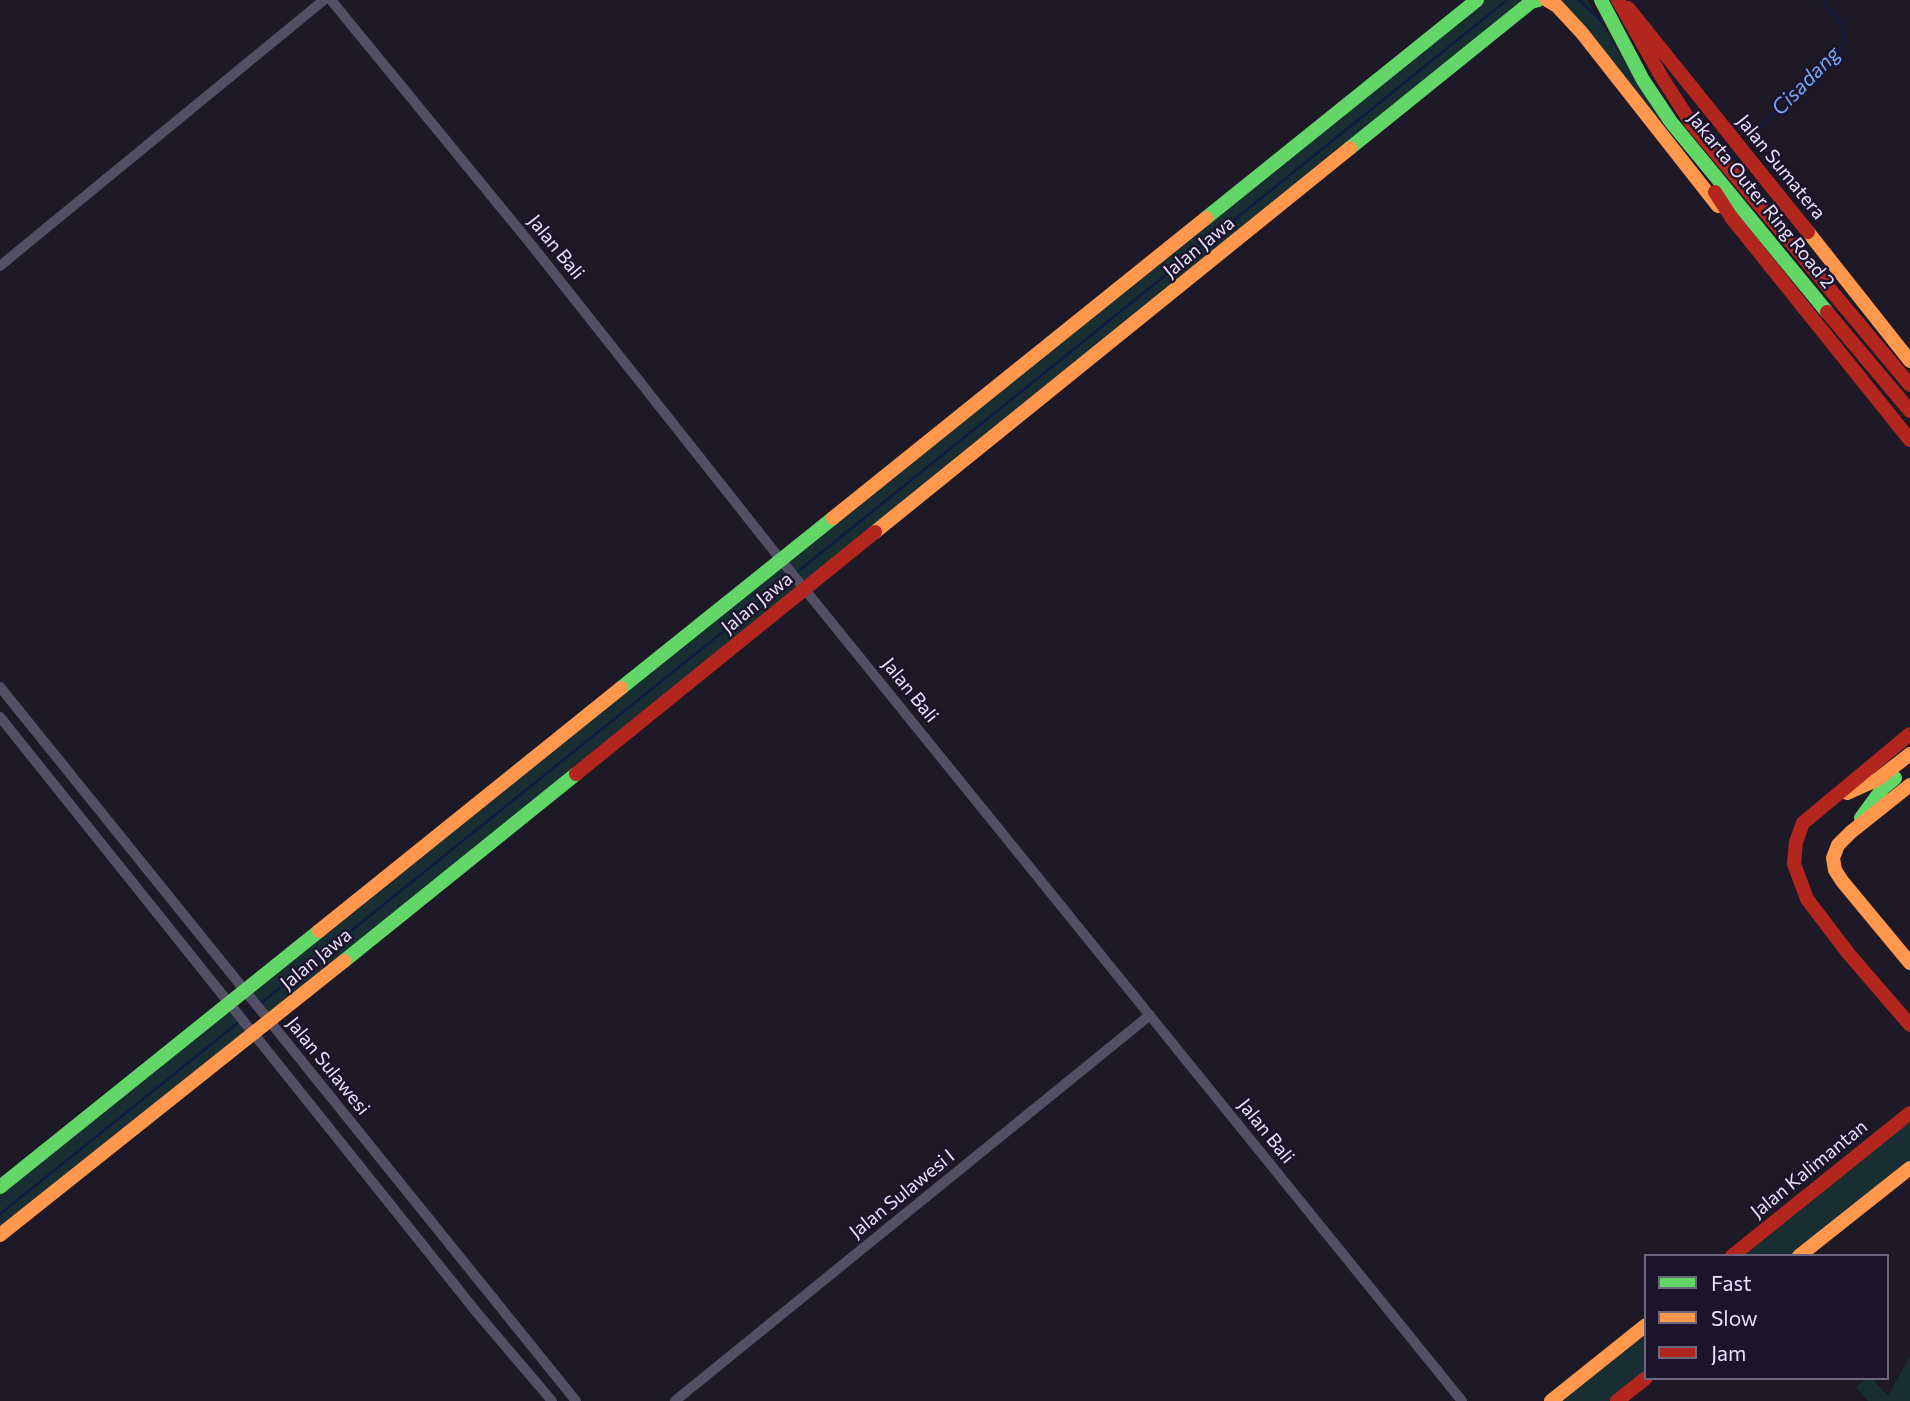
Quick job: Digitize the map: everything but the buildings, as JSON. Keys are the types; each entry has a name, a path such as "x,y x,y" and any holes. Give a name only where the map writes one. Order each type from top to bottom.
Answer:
{"main road":[{"name":"Jalan Jawa","path":"0,1187 248,994 1477,0"},
{"name":"Jakarta Outer Ring Road 2","path":"1601,0 1643,80 1671,122 1910,411"},
{"name":"Jakarta Outer Ring Road 2","path":"1619,0 1661,76 1691,123 1910,385"},
{"name":"Jalan Sumatera","path":"1619,0 1636,16 1910,361"},
{"name":"Jalan Jawa","path":"0,1235 803,585 1531,2 1545,1"},
{"path":"1545,1 1582,33 1664,140 1910,447"},
{"path":"1671,122 1731,218 1910,440"},
{"path":"1910,734 1804,823 1796,842 1794,864 1807,899 1848,953 1910,1026"},
{"path":"1827,802 1878,779 1910,754"},
{"path":"1851,832 1883,788 1910,766"},
{"path":"1910,785 1851,832 1838,845 1833,858 1835,870 1910,963"},
{"name":"Jalan Kalimantan","path":"1734,1254 1910,1113"},
{"path":"1802,1254 1910,1168"},
{"path":"1551,1401 1644,1331"},
{"path":"1617,1401 1644,1380"}],"street":[{"path":"0,266 324,0"},
{"name":"Jalan Bali","path":"331,0 530,243 783,563 1462,1401"},
{"name":"Jalan Sulawesi","path":"0,687 576,1401"},
{"name":"Jalan Sulawesi","path":"0,717 478,1314 552,1401"},
{"name":"Jalan Sulawesi I","path":"675,1401 1150,1015"}],"green space":[{"path":"1477,0 1538,0 270,1021 245,991"},
{"path":"1541,0 1587,0 1658,115 1656,129 1582,33"},
{"path":"230,1003 254,1034 0,1235 0,1187"},
{"path":"1910,1113 1910,1168 1802,1254 1734,1254"},
{"path":"1644,1327 1644,1380 1617,1401 1551,1401"},
{"path":"1910,1356 1910,1401 1868,1401 1856,1387 1864,1380 1873,1380 1888,1396"}],"waterway":[{"path":"796,573 1507,0"},
{"path":"1579,0 1602,21"},
{"name":"Cisadang","path":"1762,127 1791,90 1838,53 1845,40 1842,25 1822,0"},
{"path":"245,1016 791,577"},
{"path":"0,1214 240,1021"}],"traffic: fast":[{"path":"1206,218 1477,0"},
{"path":"1350,148 1531,2 1538,0"},
{"path":"1601,0 1643,80 1671,122 1827,312"},
{"path":"621,688 833,518"},
{"path":"344,961 576,774"},
{"path":"1861,818 1883,788 1895,778"},
{"path":"0,1187 319,931"}],"traffic: slow":[{"path":"1547,0 1557,6 1582,33 1718,206"},
{"path":"875,532 1350,148"},
{"path":"833,518 1206,218"},
{"path":"1808,232 1910,361"},
{"path":"319,931 621,688"},
{"path":"1847,793 1878,779 1910,754"},
{"path":"1910,785 1851,832 1838,845 1833,858 1835,870 1842,881 1910,963"},
{"path":"0,1235 344,961"},
{"path":"1802,1254 1910,1168"},
{"path":"1551,1401 1644,1327"}],"traffic: jam":[{"path":"1618,0 1691,123 1910,385"},
{"path":"1628,8 1808,232"},
{"path":"1715,192 1731,217 1910,440"},
{"path":"1827,312 1910,411"},
{"path":"576,774 875,532"},
{"path":"1910,734 1803,823 1796,842 1794,864 1807,899 1848,953 1910,1025"},
{"path":"1734,1254 1910,1113"},
{"path":"1617,1401 1644,1380"}]}
